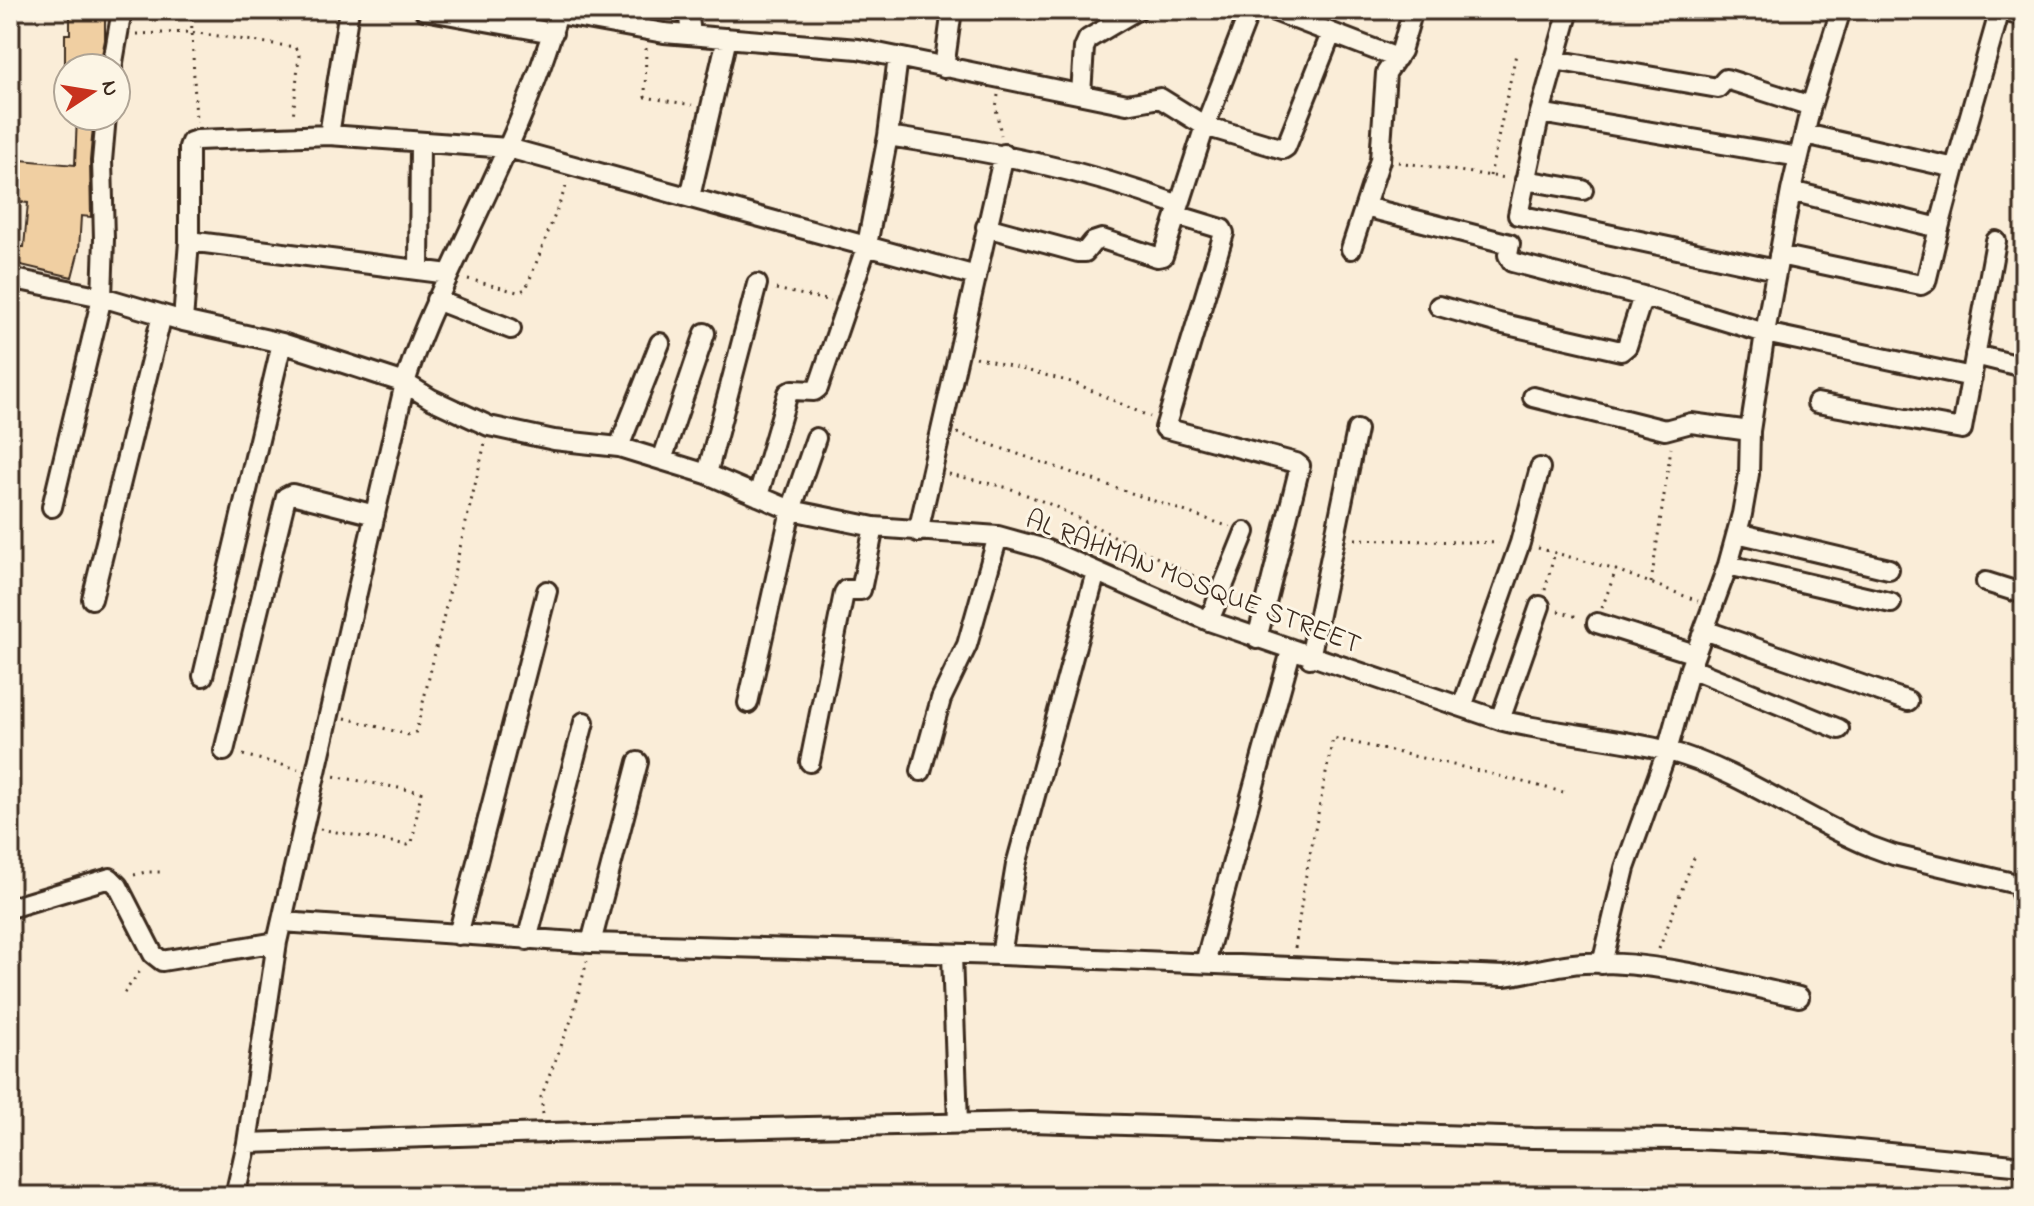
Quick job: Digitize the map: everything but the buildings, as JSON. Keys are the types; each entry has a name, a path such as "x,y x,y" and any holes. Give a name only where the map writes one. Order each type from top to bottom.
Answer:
{"street":[{"path":"114,52 122,10"},
{"path":"329,135 349,10"},
{"path":"424,10 553,33"},
{"path":"688,10 691,34"},
{"path":"944,68 952,10"},
{"path":"1081,94 1084,48 1088,39 1137,10"},
{"path":"986,227 1078,252 1085,252 1093,242 1102,239 1164,256 1205,126 1250,10"},
{"path":"1272,10 1397,58"},
{"path":"1351,249 1380,160 1386,73 1397,58 1413,10"},
{"path":"1569,10 1540,113 1510,244 1508,258 1512,262 1643,296 1765,333 1972,377"},
{"path":"1602,964 1625,868 1667,751 1693,661 1737,533 1746,492 1750,431 1765,333 1791,191 1811,106 1841,10"},
{"path":"1518,215 1921,285 1926,282 2001,10 2024,17"},
{"path":"235,1196 247,1143 277,942 405,383 436,300 508,148 553,33 558,12 646,30 827,46 898,57 1127,104 1160,98 1205,126 1285,149 1331,34"},
{"path":"690,197 727,38"},
{"path":"758,496 788,393 818,388 867,245 888,136 898,57"},
{"path":"1554,60 1718,88 1726,79 1811,106"},
{"path":"1540,113 1799,157"},
{"path":"52,507 102,297 105,132"},
{"path":"1805,134 1955,168"},
{"path":"183,321 189,241 189,147 191,142 197,140 329,135 508,148 976,276"},
{"path":"888,136 1004,154 1090,175 1222,229 1224,233 1164,423 1166,429 1299,464 1257,639"},
{"path":"419,270 420,142"},
{"path":"918,532 1004,154"},
{"path":"1525,180 1583,190"},
{"path":"1791,191 1939,228"},
{"path":"1365,207 1510,244"},
{"path":"189,241 449,274"},
{"path":"1817,403 1959,430 1963,428 1996,241"},
{"name":"AL RAHMAN MOSQUE STREET","path":"10,278 102,297 183,321 282,343 405,383 489,426 554,440 619,447 707,474 791,510 874,527 998,536 1045,549 1209,621 1310,658 1500,720 1535,729 1667,751 1724,773 1872,847 2017,884 2024,900"},
{"path":"707,474 757,284"},
{"path":"1439,306 1621,351 1627,346 1643,296"},
{"path":"436,300 511,329"},
{"path":"92,599 162,315"},
{"path":"662,460 705,333"},
{"path":"203,676 282,343"},
{"path":"619,447 660,343"},
{"path":"1975,355 2024,367"},
{"path":"1533,397 1659,429 1674,429 1691,423 1750,431"},
{"path":"1310,658 1357,430"},
{"path":"748,703 791,510 816,438"},
{"path":"1462,707 1520,543 1540,468"},
{"path":"224,751 286,497 292,494 375,515"},
{"path":"810,762 844,593 846,590 861,590 874,527"},
{"path":"1209,621 1245,532"},
{"path":"1737,533 1889,569"},
{"path":"921,771 941,699 967,645 998,536"},
{"path":"1728,565 1891,603"},
{"path":"1001,955 1016,865 1096,572"},
{"path":"1986,582 2024,594"},
{"path":"458,935 547,591"},
{"path":"1500,720 1540,606"},
{"path":"1597,623 1693,661 1839,729"},
{"path":"1704,630 1908,701"},
{"path":"1205,963 1291,651"},
{"path":"527,940 584,722"},
{"path":"591,943 638,762"},
{"path":"10,908 107,878 113,879 118,886 153,954 166,962 277,942"},
{"path":"282,922 591,943 1001,955 1504,976 1564,965 1602,964 1652,968 1799,997"},
{"path":"952,955 958,1123"},
{"path":"247,1143 547,1133 1047,1123 1785,1143 2024,1166"}],"path":[{"path":"191,10 197,140"},
{"path":"646,30 645,97 711,108"},
{"path":"117,34 190,32 295,47 299,55 291,136"},
{"path":"1380,160 1490,176 1516,54"},
{"path":"1000,78 996,108 1004,154"},
{"path":"449,274 517,292 526,289 574,165"},
{"path":"757,284 846,304"},
{"path":"959,352 1075,383 1164,423"},
{"path":"329,714 409,735 416,732 489,426"},
{"path":"943,428 1245,532"},
{"path":"1651,583 1674,429"},
{"path":"933,471 1009,488 1052,505 1221,590"},
{"path":"1336,539 1520,543"},
{"path":"1616,570 1597,623 1540,606 1555,552 1616,570 1712,607"},
{"path":"1292,968 1333,738 1563,792"},
{"path":"224,751 316,774 421,792 412,843 408,845 304,826"},
{"path":"1652,968 1695,855"},
{"path":"118,886 136,874 163,872"},
{"path":"547,1133 541,1097 572,1018 591,943"},
{"path":"124,993 153,954"}]}
